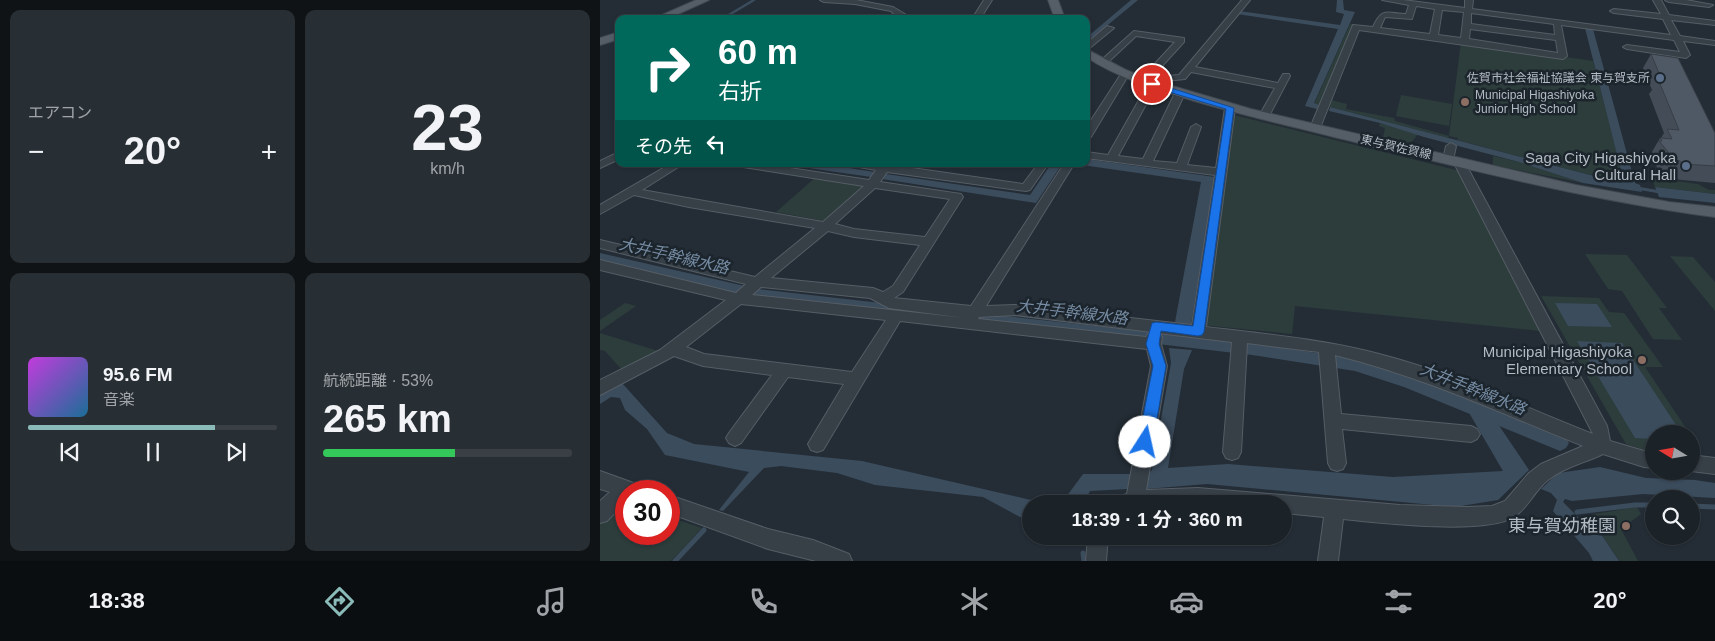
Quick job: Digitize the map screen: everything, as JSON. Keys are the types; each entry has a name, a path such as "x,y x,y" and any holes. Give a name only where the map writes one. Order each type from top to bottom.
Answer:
{"main road":[{"path":"668,15 704,0"},
{"path":"1053,0 1059,15"},
{"path":"600,42 615,36"},
{"name":"東与賀佐賀線","path":"1090,55 1102,63 1148,83 1230,108 1587,192 1715,212"}],"street":[{"path":"824,0 857,1 863,5 893,9 900,15"},
{"path":"979,15 988,0"},
{"path":"1148,83 1156,78 1179,78 1190,68 1246,0"},
{"path":"1386,0 1557,22 1617,21 1666,17 1715,23"},
{"path":"1465,41 1469,0"},
{"path":"1610,0 1629,51 1688,59 1657,0"},
{"path":"1669,0 1707,2 1715,14"},
{"path":"1376,28 1382,14 1410,17 1413,4"},
{"path":"1434,37 1439,7"},
{"path":"1512,16 1513,48"},
{"path":"1617,21 1677,38 1715,43"},
{"path":"1315,128 1356,27 1376,28 1563,56 1557,22"},
{"path":"1467,26 1560,38"},
{"path":"1090,48 1110,28"},
{"path":"1102,63 1134,33 1181,40 1148,83 1111,158"},
{"path":"1190,68 1280,86"},
{"path":"1090,131 1125,74"},
{"path":"1264,116 1286,76"},
{"path":"1090,155 1147,163 1180,93"},
{"path":"1198,332 1230,108"},
{"path":"1181,167 1196,127"},
{"path":"1451,146 1454,161 1601,431 1602,446"},
{"path":"600,166 615,157"},
{"path":"1155,164 1221,172"},
{"path":"600,210 672,167"},
{"path":"762,167 957,197 898,288 884,299"},
{"path":"600,388 649,364 673,349 754,285 824,226 872,184 884,167"},
{"path":"891,167 1026,188 1041,167"},
{"path":"971,318 1067,167"},
{"path":"632,191 754,212 854,233 928,242"},
{"path":"600,244 754,285 873,293 889,303 971,318"},
{"path":"600,265 738,298 895,317 971,318 1015,310 1154,335 1198,332 1239,345 1380,360 1423,374 1602,446 1645,459"},
{"path":"817,444 895,317"},
{"path":"1129,495 1159,366 1154,335"},
{"path":"1232,452 1239,345"},
{"path":"673,349 703,360 856,380"},
{"path":"1326,355 1336,463"},
{"path":"735,438 784,370"},
{"path":"1333,420 1471,434"},
{"path":"1292,505 1482,517 1506,511 1535,480 1568,459 1586,455 1602,446"},
{"path":"1700,464 1715,466"},
{"path":"600,480 615,485"},
{"path":"600,514 615,502"},
{"path":"680,508 768,539 813,550 842,561"},
{"path":"1328,561 1335,509"},
{"path":"1096,561 1097,545"}],"shaded area":[{"path":"1350,24 1355,24 1319,105 1314,104"},
{"name":"Municipal Higashiyoka Junior High School","path":"1461,42 1593,61 1625,182 1621,183 1457,140 1458,138 1449,136"},
{"path":"1401,95 1452,104 1449,126 1396,116"},
{"path":"1331,100 1347,104 1346,109 1394,118 1395,121 1449,136 1448,138 1330,107"},
{"path":"1234,115 1460,171 1542,331 1295,306 1292,334 1202,325"},
{"path":"1380,123 1418,134 1410,144 1383,138 1385,128 1379,126"},
{"path":"1493,156 1519,162 1583,183 1493,165"},
{"path":"816,177 864,185 824,221 776,212"},
{"path":"1652,178 1698,184 1709,190 1715,190 1715,194 1655,187"},
{"path":"1585,254 1627,255 1667,308 1659,308 1682,340 1653,339 1622,291 1608,289"},
{"path":"1670,256 1693,257 1715,282 1715,311"},
{"path":"1541,296 1599,298 1609,312 1624,313 1663,367 1645,367 1684,425 1645,425 1645,450 1626,444"},
{"path":"625,303 636,306 600,331 600,320"},
{"path":"600,333 658,351 622,370 605,351 600,350"},
{"path":"1637,507 1641,514 1621,529 1638,561 1619,561 1589,515"},
{"path":"615,510 615,545 680,545 680,521 702,528 671,561 600,561 600,523"}],"water":[{"path":"1131,0 1138,0 1090,40 1090,35"},
{"path":"1337,0 1343,0 1344,10 1355,12 1314,103 1319,105 1317,109 1305,106 1338,29 1237,14 1239,11 1340,25 1344,14 1336,12"},
{"path":"1585,28 1593,29 1635,183 1640,185 1642,192 1583,183 1519,162 1424,137 1380,123 1329,111 1330,107 1621,183 1624,182"},
{"path":"1090,160 1215,177 1191,324 1182,325 1175,322 1201,182 1090,166"},
{"path":"802,167 842,167 875,172 871,177"},
{"path":"1049,167 1060,167 1036,203 882,179 886,174 1030,195"},
{"path":"1655,187 1715,194 1715,203 1659,197"},
{"path":"1555,303 1597,304 1612,327 1568,326"},
{"path":"1577,341 1622,343 1676,425 1645,425 1645,439 1635,438"},
{"path":"1169,348 1192,350 1184,369 1168,468 1228,464 1393,477 1503,471 1468,411 1496,421 1529,470 1498,500 1455,507 1207,484 1146,489 1148,474 1152,470 1171,363"},
{"path":"622,383 667,433 694,444 862,461 1022,498 1022,517 983,497 875,485 837,473 781,466 764,468 723,511 719,510 749,472 665,455 647,429 625,410 620,398 611,397 600,404 600,394"},
{"path":"1600,467 1645,478 1645,480 1695,480 1715,483 1715,498 1700,497 1700,490 1645,490 1645,494 1572,501 1565,499 1563,502 1580,519 1593,522 1619,561 1593,561 1589,553 1553,511 1557,500 1551,493 1541,489 1558,473"},
{"path":"1083,474 1131,474 1127,489 1090,491 1088,495 1068,495"}],"building":[{"path":"1651,54 1678,58 1715,133 1715,166 1683,164 1675,160 1659,141 1662,141 1660,138 1672,139 1667,129 1679,130 1658,79 1662,80"}],"waterway":[{"path":"729,15 754,0"},
{"path":"1637,188 1660,192"},
{"name":"大井手幹線水路","path":"600,257 758,294 934,314"},
{"name":"大井手幹線水路","path":"960,316 1252,349 1355,365 1409,382 1560,443"},
{"path":"1577,512 1645,505"},
{"path":"1700,506 1715,507"},
{"path":"675,561 704,530"},
{"path":"1083,553 1084,561"}],"place":[{"name":"佐賀市社会福祉協議会 東与賀支所","path":"1660,78"},
{"name":"Municipal Higashiyoka Junior High School","path":"1465,102"},
{"name":"Saga City Higashiyoka Cultural Hall","path":"1686,166"},
{"name":"Municipal Higashiyoka Elementary School","path":"1642,360"},
{"name":"東与賀幼稚園","path":"1626,526"}],"route":[{"path":"1145,442 1159,366 1153,344 1156,326 1198,332 1230,108 1152,84"}]}
